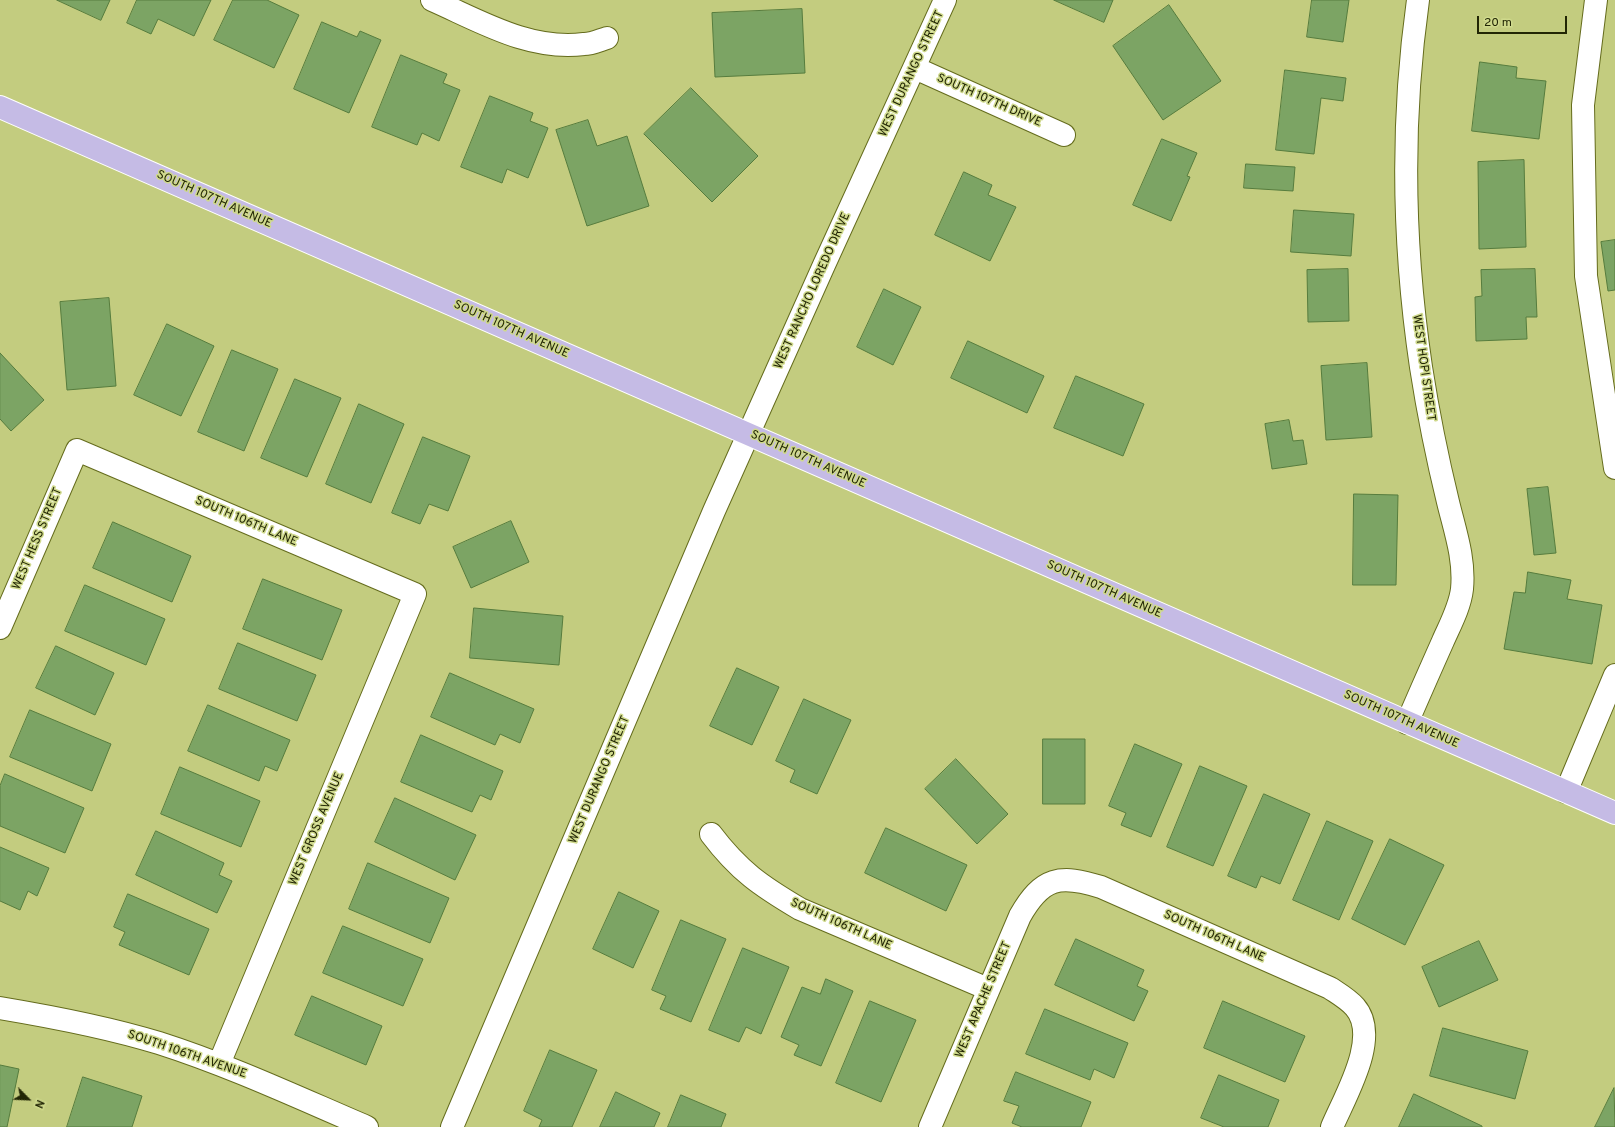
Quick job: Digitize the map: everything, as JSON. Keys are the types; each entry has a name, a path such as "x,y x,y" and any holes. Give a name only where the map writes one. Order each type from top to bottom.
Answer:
{"main road":[{"name":"SOUTH 107TH AVENUE","path":"0,106 1615,813"}],"street":[{"path":"432,0 510,34 535,42 560,45 585,44 607,38"},
{"name":"WEST DURANGO STREET","path":"878,148 945,0"},
{"name":"WEST HOPI STREET","path":"1407,723 1456,611 1462,591 1463,571 1460,548 1446,495 1421,367 1411,277 1408,233 1407,148 1418,0"},
{"path":"1596,0 1583,106 1586,276 1615,468"},
{"name":"SOUTH 107TH DRIVE","path":"915,68 1064,135"},
{"name":"WEST RANCHO LOREDO DRIVE","path":"749,434 878,148"},
{"name":"WEST DURANGO STREET","path":"452,1127 711,517 749,434"},
{"name":"SOUTH 106TH LANE","path":"77,450 414,594"},
{"name":"WEST HESS STREET","path":"0,628 77,450"},
{"name":"WEST GROSS AVENUE","path":"219,1064 414,594"},
{"path":"1566,792 1615,675"},
{"name":"SOUTH 106TH LANE","path":"712,834 728,855 748,876 800,909 988,989"},
{"name":"SOUTH 106TH LANE","path":"1052,882 1068,879 1101,887 1330,988 1344,997 1356,1008 1362,1021 1365,1035 1363,1050 1332,1127"},
{"name":"WEST APACHE STREET","path":"930,1127 1020,916 1037,891 1052,882"},
{"name":"SOUTH 106TH AVENUE","path":"0,1008 83,1022 159,1043 219,1064 367,1127"}],"building":[{"path":"57,0 110,0 101,20"},
{"path":"137,0 211,0 194,36 158,19 151,34 127,23"},
{"path":"233,0 267,0 299,15 274,68 214,40"},
{"path":"1054,0 1113,0 1104,22"},
{"path":"1312,0 1349,0 1343,42 1307,37"},
{"path":"1169,5 1221,81 1163,120 1113,46"},
{"path":"802,9 805,73 715,77 712,13"},
{"path":"322,22 357,37 360,31 381,40 349,113 294,89"},
{"path":"401,55 447,74 443,83 460,90 439,141 422,133 417,145 372,127"},
{"path":"1480,62 1517,67 1516,78 1546,81 1539,139 1472,131"},
{"path":"1285,70 1346,78 1343,101 1321,98 1314,154 1276,150"},
{"path":"691,88 758,156 712,202 644,134"},
{"path":"490,96 533,113 530,121 548,128 528,178 507,169 502,183 461,167"},
{"path":"588,120 597,146 627,136 649,206 587,226 556,130"},
{"path":"1162,139 1197,153 1187,176 1190,177 1171,221 1133,205"},
{"path":"1524,160 1526,247 1479,249 1478,162"},
{"path":"1246,164 1295,167 1293,191 1244,188"},
{"path":"964,172 992,185 988,195 1016,207 990,261 935,235"},
{"path":"1294,210 1354,214 1351,256 1291,252"},
{"path":"1615,240 1615,290 1608,291 1601,242"},
{"path":"1348,269 1349,321 1308,322 1307,270"},
{"path":"1535,269 1537,317 1526,317 1527,339 1476,341 1475,297 1482,296 1481,270"},
{"path":"884,289 921,307 893,365 857,347"},
{"path":"109,298 116,386 67,390 60,302"},
{"path":"167,324 214,346 181,416 134,395"},
{"path":"968,341 1044,376 1027,413 951,378"},
{"path":"232,350 278,369 244,451 198,432"},
{"path":"0,353 44,400 11,431 0,419"},
{"path":"1367,363 1372,437 1326,440 1321,366"},
{"path":"1076,376 1144,404 1123,456 1054,428"},
{"path":"295,379 341,398 307,477 261,458"},
{"path":"359,404 404,424 371,503 326,484"},
{"path":"1289,420 1293,441 1303,440 1307,464 1272,469 1265,424"},
{"path":"423,437 470,456 448,511 429,504 420,524 392,513"},
{"path":"1548,487 1556,553 1534,555 1527,489"},
{"path":"1354,494 1398,495 1396,585 1353,585"},
{"path":"511,521 529,562 471,588 453,547"},
{"path":"113,522 191,556 172,602 93,568"},
{"path":"1528,572 1571,580 1567,599 1602,605 1592,664 1504,649 1514,592 1525,593"},
{"path":"263,579 342,610 322,660 243,629"},
{"path":"85,585 165,619 146,665 65,631"},
{"path":"474,608 563,616 559,665 470,658"},
{"path":"238,643 316,675 297,721 219,689"},
{"path":"56,646 114,673 95,715 36,688"},
{"path":"737,668 779,687 752,745 710,726"},
{"path":"450,673 534,709 520,743 500,734 495,745 431,717"},
{"path":"804,699 851,720 817,794 790,782 795,770 776,761"},
{"path":"208,705 290,740 277,771 265,766 259,781 188,751"},
{"path":"30,710 111,744 92,791 10,757"},
{"path":"421,735 503,771 491,800 480,795 472,812 401,782"},
{"path":"1043,739 1085,739 1085,804 1043,804"},
{"path":"1135,744 1182,764 1151,837 1121,825 1126,813 1109,806"},
{"path":"956,759 1008,814 977,844 925,789"},
{"path":"1200,766 1247,786 1213,866 1167,847"},
{"path":"180,767 260,801 241,847 161,814"},
{"path":"5,774 84,808 65,853 0,826 0,786"},
{"path":"1264,794 1310,814 1280,884 1261,876 1256,888 1228,876"},
{"path":"395,798 476,835 455,880 375,842"},
{"path":"1327,821 1373,841 1339,920 1293,900"},
{"path":"886,828 967,865 946,911 865,873"},
{"path":"156,831 224,863 219,875 232,881 217,913 136,875"},
{"path":"1390,839 1444,865 1405,945 1352,919"},
{"path":"0,847 49,868 37,896 28,891 20,910 0,901"},
{"path":"368,863 449,898 430,943 349,909"},
{"path":"619,892 659,911 633,968 593,949"},
{"path":"128,894 209,929 189,975 119,945 125,932 114,927"},
{"path":"681,920 726,939 691,1022 660,1009 666,996 652,990"},
{"path":"343,926 423,959 403,1006 323,973"},
{"path":"1076,939 1144,970 1137,986 1148,991 1134,1021 1055,985"},
{"path":"1479,941 1498,980 1439,1007 1422,967"},
{"path":"743,948 789,967 761,1034 746,1027 739,1042 709,1030"},
{"path":"826,979 853,991 821,1066 794,1055 799,1045 781,1037 802,987 820,994"},
{"path":"312,996 382,1026 366,1065 295,1035"},
{"path":"870,1001 916,1020 881,1102 836,1083"},
{"path":"1223,1001 1305,1036 1285,1082 1204,1048"},
{"path":"1045,1009 1128,1043 1114,1078 1094,1069 1090,1080 1026,1054"},
{"path":"1443,1028 1528,1051 1515,1099 1430,1076"},
{"path":"550,1050 597,1070 572,1127 539,1127 542,1120 524,1111"},
{"path":"0,1065 19,1069 7,1127 0,1127"},
{"path":"1016,1072 1091,1102 1081,1127 1022,1127 1012,1123 1019,1106 1004,1101"},
{"path":"1219,1075 1279,1100 1268,1127 1224,1127 1201,1118"},
{"path":"83,1077 142,1096 132,1127 67,1127"},
{"path":"1614,1088 1615,1127 1595,1127"},
{"path":"616,1092 660,1113 654,1127 600,1127"},
{"path":"1414,1094 1482,1126 1482,1127 1399,1127"},
{"path":"681,1095 726,1114 721,1127 668,1127"}]}
